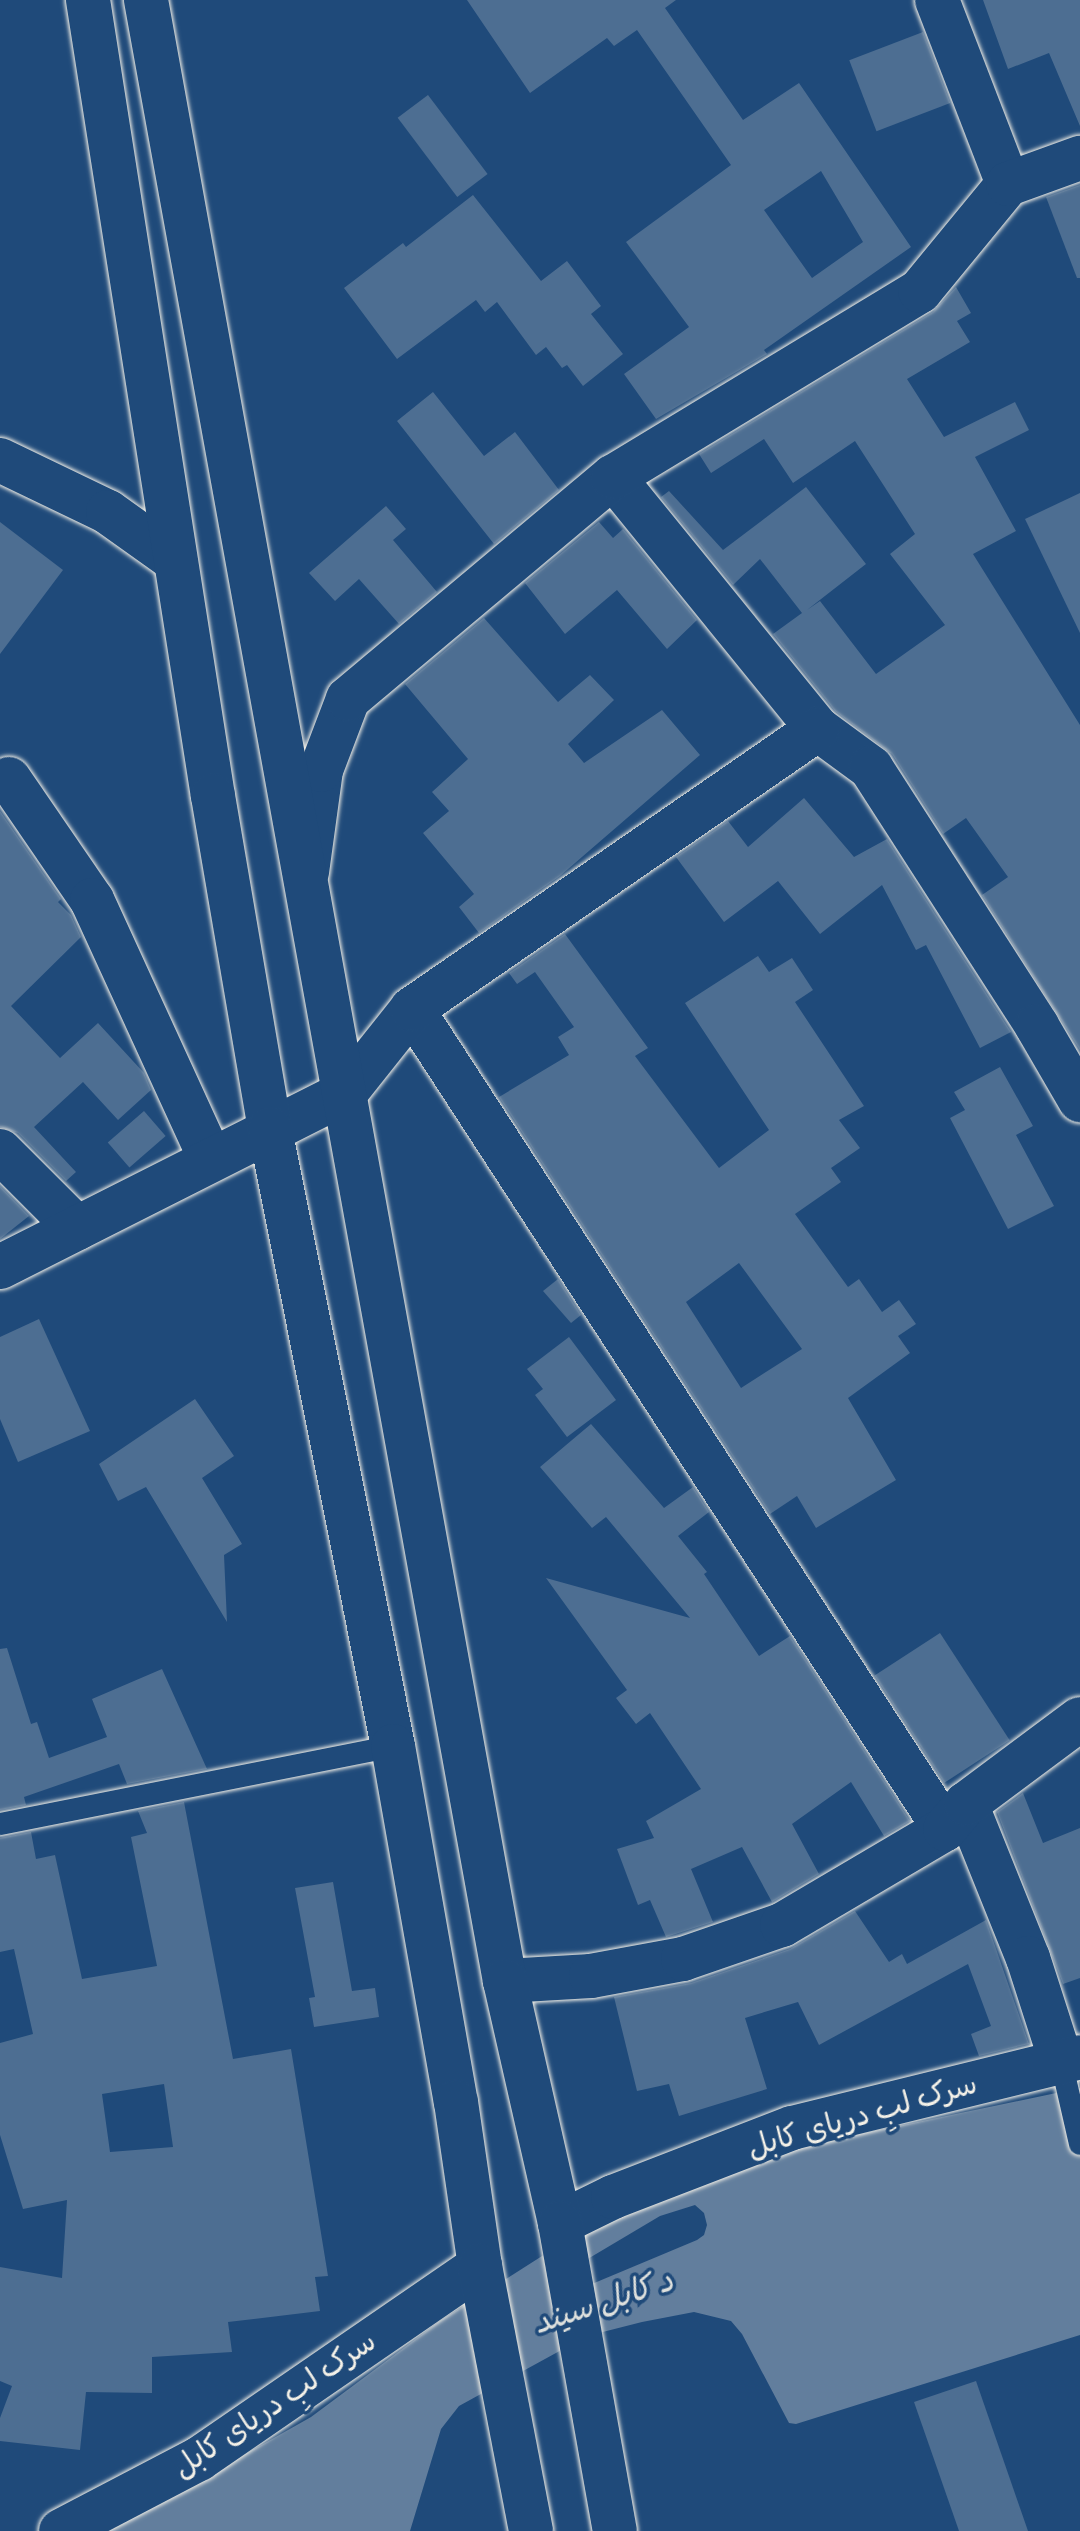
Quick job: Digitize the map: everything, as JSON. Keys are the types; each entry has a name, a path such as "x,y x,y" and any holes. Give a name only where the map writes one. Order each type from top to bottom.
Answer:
{"street":[{"path":"88,0 175,560 270,1129 393,1746 456,2102 481,2271 531,2531"},
{"path":"146,0 505,1981 561,2228 615,2531"},
{"path":"937,0 1008,184"},
{"path":"305,888 321,770 348,699 613,477 920,291 1008,184 1080,158"},
{"path":"0,460 108,512 175,560"},
{"path":"613,477 818,729 871,768 1037,1026 1080,1100"},
{"path":"0,1267 210,1158 346,1092 412,1009 818,729"},
{"path":"9,779 92,900 210,1158"},
{"path":"412,1009 955,1817 1028,1958 1069,2069"},
{"path":"0,1151 77,1228"},
{"path":"505,1981 591,1976 683,1959 782,1925 955,1817 1080,1719"},
{"name":"سرک لبِ دریای کابل","path":"561,2228 613,2197 792,2128 1069,2069"},
{"name":"سرک لبِ دریای کابل","path":"61,2531 199,2459 481,2271"}],"lane":[{"path":"0,1824 393,1746"},
{"path":"1069,2069 1080,2144"}],"water":[{"name":"د کابل سيند","path":"1080,2088 1080,2335 796,2424 789,2423 742,2334 731,2321 694,2312 642,2322 587,2336 459,2406 441,2429 410,2531 109,2531 311,2417 440,2321 575,2235 774,2152","holes":["695,2205 704,2213 707,2225 704,2235 697,2240 568,2294 554,2279 660,2216"]}],"building":[{"path":"467,0 676,0 665,8 743,120 799,83 911,247 764,350 767,354 656,419 624,374 689,327 626,242 731,165 637,30 614,46 607,38 530,93","holes":["821,171 863,242 812,278 764,210"]},
{"path":"983,0 1080,0 1080,126 1049,53 1008,69"},
{"path":"923,32 950,103 876,131 849,60"},
{"path":"428,95 488,174 457,197 398,118"},
{"path":"1080,185 1080,278 1077,278 1046,197"},
{"path":"473,195 541,281 567,261 601,306 591,314 623,354 583,386 567,365 562,368 546,347 536,355 497,302 485,312 476,300 397,359 344,288 403,243 406,247"},
{"path":"956,287 971,313 957,321 970,342 907,379 944,437 1015,402 1029,430 975,457 1016,531 973,554 1080,725 1080,1050 982,895 1008,877 966,818 943,834 892,754 835,711 773,634 802,613 760,559 733,585 661,497 669,491 723,550 806,487 866,564 807,610 820,601 876,674 945,625 890,554 915,534 855,441 793,483 764,439 711,473 699,454 933,312"},
{"path":"433,392 484,456 515,432 559,490 494,544 397,421"},
{"path":"1080,493 1080,633 1025,519"},
{"path":"386,506 406,529 393,540 437,592 399,624 359,579 335,601 309,573"},
{"path":"0,522 63,570 0,654"},
{"path":"599,522 613,538 623,529 697,620 667,649 617,590 565,634 525,583"},
{"path":"484,618 558,702 590,675 614,700 568,744 584,763 662,710 700,755 560,876 479,933 459,907 474,894 423,833 449,811 432,792 468,759 405,684"},
{"path":"804,798 854,857 887,839 1011,1032 980,1048 926,945 916,950 882,885 820,934 778,881 724,922 676,857 728,821 748,847"},
{"path":"0,811 61,899 58,902 71,915 81,937 11,1006 60,1058 98,1023 144,1073 151,1090 118,1120 83,1082 34,1127 76,1172 66,1181 18,1133 0,1127"},
{"path":"565,934 648,1048 635,1056 719,1168 769,1130 685,1003 758,956 769,972 792,958 813,990 795,1002 864,1106 839,1120 860,1148 831,1168 841,1182 795,1214 848,1287 859,1279 882,1312 899,1300 916,1324 898,1336 910,1353 848,1398 896,1480 816,1528 797,1496 770,1514 499,1097 569,1055 558,1037 574,1027 535,972 517,984 509,973","holes":["739,1263 802,1349 741,1388 686,1302"]},
{"path":"1000,1067 1033,1126 1016,1135 1054,1206 1008,1229 950,1118 965,1110 954,1092"},
{"path":"144,1111 166,1136 129,1167 108,1142"},
{"path":"0,1186 29,1216 0,1239"},
{"path":"558,1279 581,1315 571,1323 543,1291"},
{"path":"39,1319 90,1431 18,1462 0,1419 0,1337"},
{"path":"569,1337 616,1400 567,1437 535,1395 543,1389 527,1369"},
{"path":"195,1399 234,1456 202,1478 242,1544 224,1555 227,1622 146,1487 118,1501 99,1464"},
{"path":"591,1424 664,1508 693,1487 709,1512 678,1536 707,1572 704,1574 759,1656 790,1636 910,1821 884,1836 851,1782 792,1824 819,1874 772,1902 742,1847 691,1869 713,1922 666,1937 650,1900 638,1905 617,1849 654,1838 646,1821 701,1789 650,1713 636,1724 616,1698 627,1690 546,1578 690,1618 606,1517 592,1528 540,1467"},
{"path":"940,1633 1010,1740 944,1783 875,1675"},
{"path":"7,1648 31,1724 37,1722 49,1758 107,1737 92,1699 162,1669 207,1769 127,1784 119,1764 24,1797 26,1805 0,1810 0,1649"},
{"path":"1023,1793 1043,1843 1080,1828 1080,1978 1063,1984 997,1812"},
{"path":"184,1802 233,2059 291,2049 328,2276 315,2277 320,2311 228,2322 232,2352 152,2357 152,2393 86,2392 80,2450 0,2441 0,2418 12,2386 0,2381 0,2267 62,2278 67,2200 23,2209 0,2135 0,2043 33,2034 14,1949 0,1952 0,1838 31,1832 36,1859 55,1855 82,1979 157,1966 131,1837 147,1833 138,1811","holes":["164,2084 173,2147 110,2152 102,2094"]},
{"path":"333,1882 352,1991 375,1988 379,2017 314,2027 309,1998 315,1997 295,1888"},
{"path":"855,1911 889,1962 902,1954 907,1964 986,1920 1029,2044 979,2056 971,2034 991,2026 968,1964 819,2045 798,2002 745,2018 767,2089 679,2116 669,2084 637,2091 614,1997 691,1983 790,1949"},
{"path":"976,2381 1028,2531 959,2531 914,2402"}]}
